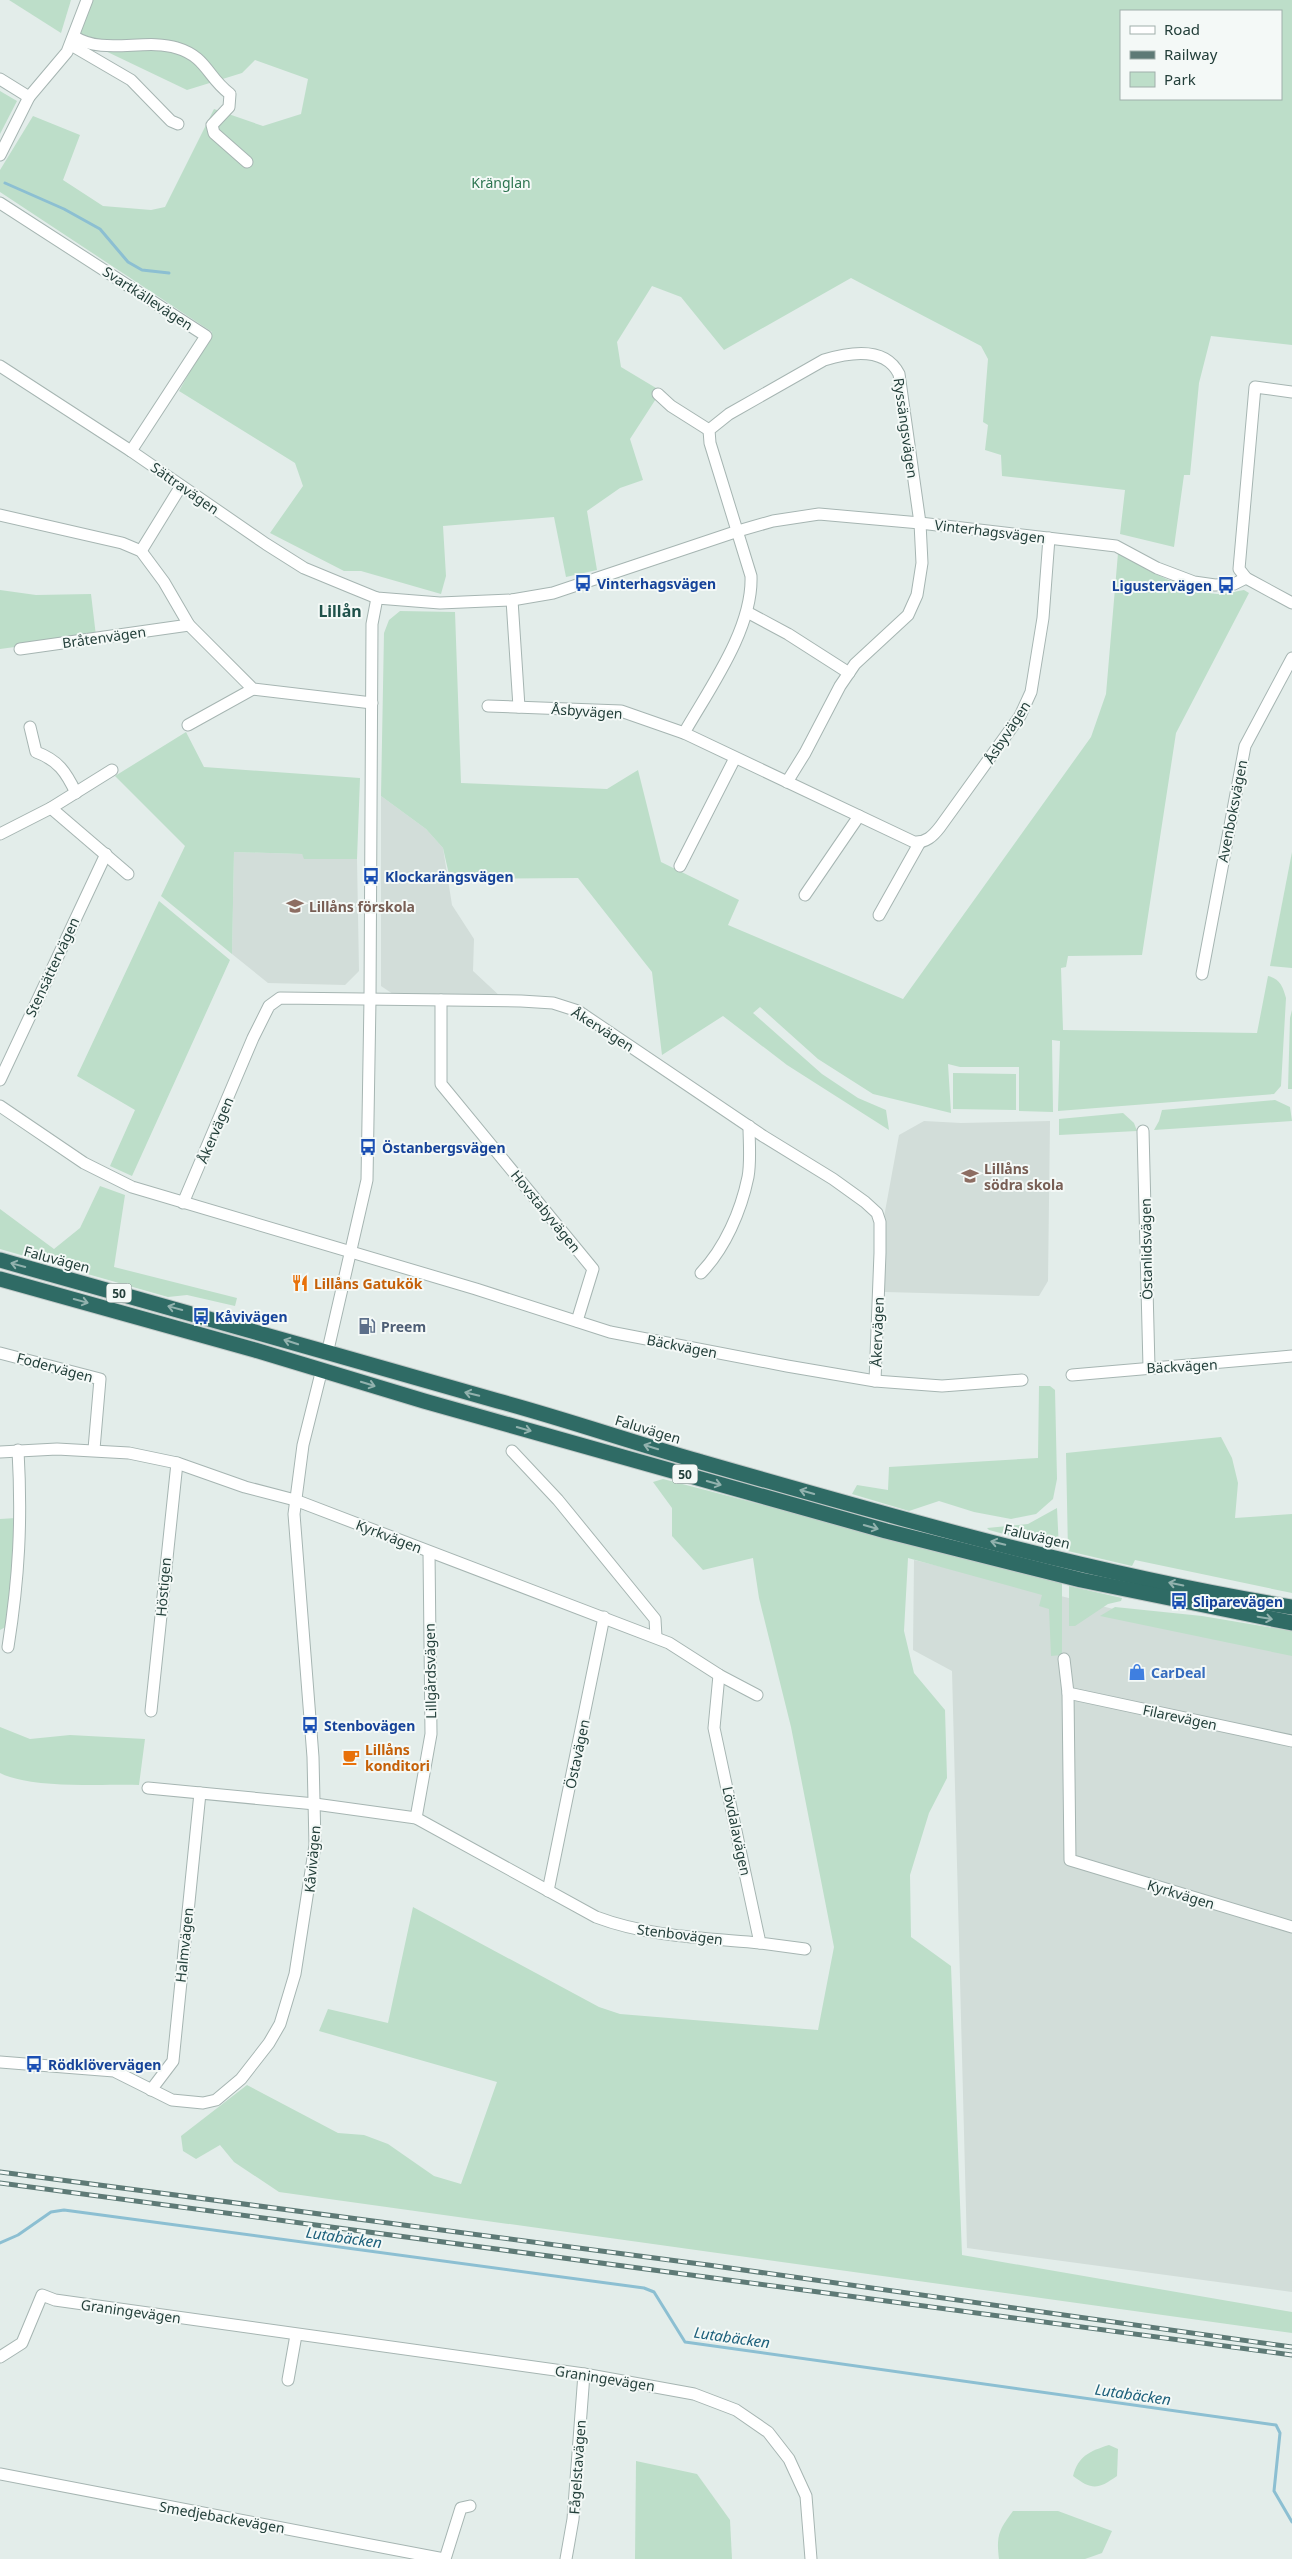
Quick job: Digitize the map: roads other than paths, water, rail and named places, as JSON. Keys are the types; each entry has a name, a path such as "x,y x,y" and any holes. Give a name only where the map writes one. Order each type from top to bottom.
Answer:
{"highway":[{"name":"Faluvägen","path":"0,1260 255,1330 327,1354 498,1400 831,1499 1046,1555 1292,1607"},
{"name":"50","path":"0,1279 235,1344 424,1401 876,1528 1080,1580 1292,1623"},
{"path":"322,1369 327,1354"}],"street":[{"path":"0,155 29,97 73,41 87,0"},
{"path":"73,41 132,80 158,109 171,121 178,124"},
{"path":"73,41 111,45 176,47 195,56 204,63 218,85 230,94 229,107 212,125 214,133 247,162"},
{"path":"0,79 29,97"},
{"name":"Svartkällevägen","path":"0,203 206,336 131,451"},
{"name":"Ryssängsvägen","path":"709,430 729,414 824,360 841,355 862,353 884,357 894,363 899,374 920,523 921,578 908,615 855,664 787,782"},
{"name":"Sättravägen","path":"0,366 131,451 304,568 376,598"},
{"path":"1292,392 1255,387 1239,569 1246,578 1292,603"},
{"path":"658,394 671,406 698,425 709,430 710,443 751,576 752,590 747,612 733,645 684,733"},
{"path":"140,550 181,486"},
{"name":"Vinterhagsvägen","path":"376,598 440,603 512,600 553,593 738,531 773,521 819,514 920,523 1116,546 1157,568 1194,582 1215,585 1234,584 1246,578"},
{"path":"0,515 122,543 140,550 164,582 189,625 253,689"},
{"name":"Åsbyvägen","path":"488,706 621,711 684,733 914,842 920,842 931,837 940,827 1020,716 1032,692 1043,618 1049,538"},
{"path":"327,1354 352,1252 367,1180 372,624 376,598"},
{"path":"512,600 519,707"},
{"path":"747,612 788,634 849,673"},
{"name":"Bråtenvägen","path":"20,649 189,625"},
{"name":"Avenboksvägen","path":"1202,974 1245,746 1292,658"},
{"path":"188,725 253,689 372,703"},
{"path":"30,726 36,752 50,757 60,765 76,793"},
{"path":"680,866 735,758"},
{"path":"0,834 51,808 112,770"},
{"path":"51,808 128,874"},
{"path":"805,895 859,816"},
{"name":"Åsbyvägen","path":"879,915 920,842"},
{"name":"Stensättervägen","path":"0,1080 106,854"},
{"name":"Åkervägen","path":"183,1202 268,1006 280,998 521,1001 553,1003 569,1007 617,1036 749,1126 833,1179 877,1213 880,1222 880,1253 876,1381"},
{"name":"Hovstabyvägen","path":"441,1000 441,1084 593,1269 578,1321"},
{"path":"0,1106 84,1163 118,1182 352,1252"},
{"path":"701,1274 727,1237 737,1210 748,1176 749,1126"},
{"name":"Östanlidsvägen","path":"1143,1131 1149,1367"},
{"name":"Bäckvägen","path":"352,1252 610,1332 657,1342 876,1381 942,1386 1022,1380"},
{"name":"Fodervägen","path":"0,1353 100,1379 94,1449"},
{"name":"Bäckvägen","path":"1072,1375 1149,1367 1242,1362 1292,1356"},
{"name":"Kåvivägen","path":"0,2062 106,2070 132,2078 172,2100 187,2103 203,2103 216,2100 241,2079 269,2043 282,2018 295,1974 315,1845 313,1757 295,1538 295,1500 303,1445 322,1369"},
{"name":"Kyrkvägen","path":"0,1452 94,1449 129,1453 177,1463 245,1487 295,1500 669,1642 757,1696"},
{"path":"8,1647 16,1595 22,1512 18,1450"},
{"path":"512,1451 558,1500 655,1619 656,1637"},
{"name":"Höstigen","path":"151,1711 177,1463"},
{"name":"Lillgårdsvägen","path":"416,1818 431,1734 429,1552"},
{"name":"Östavägen","path":"548,1890 604,1616"},
{"path":"1064,1659 1068,1694"},
{"name":"Lövdalavägen","path":"719,1674 714,1728 760,1943"},
{"name":"Kyrkvägen","path":"1068,1694 1070,1860 1292,1927"},
{"name":"Filarevägen","path":"1068,1694 1292,1741"},
{"name":"Stenbovägen","path":"148,1788 315,1804 416,1818 596,1917 639,1931 760,1943"},
{"name":"Halmvägen","path":"151,2090 166,2073 173,2061 200,1793"},
{"path":"760,1943 805,1949"},
{"name":"Graningevägen","path":"0,2357 22,2343 42,2295 55,2300 584,2374 694,2394 736,2410 768,2432 789,2459 806,2496 811,2559"},
{"path":"288,2380 296,2334"},
{"name":"Fågelstavägen","path":"566,2559 573,2519 584,2374"},
{"name":"Smedjebackevägen","path":"0,2474 407,2555 445,2559 461,2508 470,2506"}],"waterway":[{"path":"5,183 64,209 100,229 128,262 142,270 169,273"},
{"name":"Lutabäcken","path":"0,2243 18,2235 51,2212 64,2210 644,2288 654,2292 685,2342 1276,2425 1280,2433 1274,2491 1292,2522"}],"railway":[{"path":"0,2172 708,2265 1292,2347"},
{"path":"0,2183 1292,2355"}],"place":[{"name":"Vinterhagsvägen","path":"583,583"},
{"name":"Ligustervägen","path":"1226,585"},
{"name":"Klockarängsvägen","path":"371,876"},
{"name":"Lillåns förskola","path":"295,906"},
{"name":"Östanbergsvägen","path":"368,1147"},
{"name":"Lillåns södra skola","path":"970,1176"},
{"name":"Lillåns Gatukök","path":"300,1283"},
{"name":"Kåvivägen","path":"201,1316"},
{"name":"Preem","path":"367,1326"},
{"name":"Sliparevägen","path":"1179,1601"},
{"name":"CarDeal","path":"1137,1672"},
{"name":"Stenbovägen","path":"310,1725"},
{"name":"Lillåns konditori","path":"351,1757"},
{"name":"Rödklövervägen","path":"34,2064"}],"district":[{"name":"Lillån","path":"340,611"}],"park label":[{"name":"Kränglan","path":"501,182"}]}
